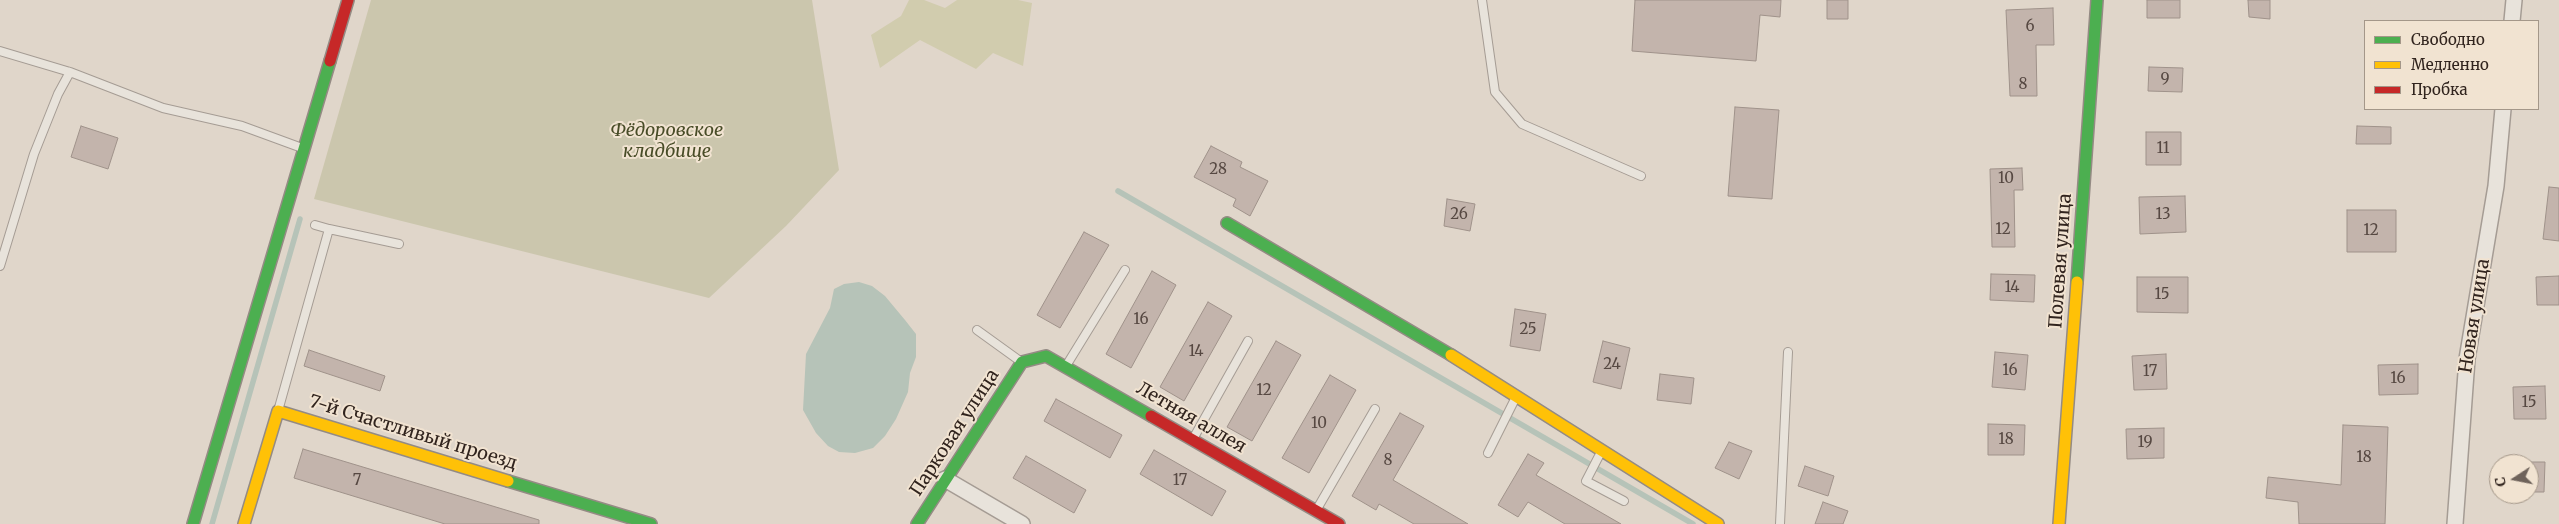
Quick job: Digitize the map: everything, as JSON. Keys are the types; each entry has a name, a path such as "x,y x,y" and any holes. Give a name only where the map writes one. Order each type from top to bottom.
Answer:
{"street":[{"path":"192,524 348,0"},
{"name":"Полевая улица","path":"2059,524 2097,0"},
{"path":"2512,20 2514,0"},
{"name":"Новая улица","path":"2455,524 2467,359 2496,186 2503,110"},
{"path":"1227,224 1517,396 1718,524"},
{"name":"Летняя аллея","path":"1022,362 1046,356 1339,524"},
{"name":"Парковая улица","path":"917,524 1022,362"},
{"path":"244,524 278,410"},
{"name":"7-й Счастливый проезд","path":"278,410 652,524"},
{"path":"945,480 1022,524"}],"lane":[{"path":"1482,0 1495,92 1522,124 1642,176"},
{"path":"0,51 70,72 163,108 242,126 304,148"},
{"path":"0,266 34,154 58,94 70,72"},
{"path":"315,225 399,244"},
{"path":"278,410 329,229"},
{"path":"1065,366 1125,270"},
{"path":"977,330 1022,362"},
{"path":"1193,440 1248,341"},
{"path":"1780,524 1788,352"},
{"path":"1488,453 1517,396"},
{"path":"1316,511 1375,409"},
{"path":"1602,451 1586,481 1624,502"}],"shaded area":[{"path":"909,0 924,0 945,8 957,0 1018,0 1032,3 1023,66 993,53 976,69 920,40 880,68 871,35 901,16"},
{"path":"859,282 872,286 885,296 916,334 916,357 910,373 908,392 896,419 885,436 873,448 855,453 839,452 828,446 816,433 803,410 806,354 830,308 834,289 844,284"}],"green space":[{"name":"Фёдоровское кладбище","path":"371,0 812,0 839,170 786,226 709,298 314,199"}],"building":[{"path":"1635,0 1781,0 1780,17 1760,15 1756,61 1632,51"},
{"path":"1827,0 1848,0 1848,19 1827,19"},
{"path":"2147,0 2180,0 2180,18 2147,18"},
{"path":"2248,0 2270,0 2270,19 2249,17"},
{"path":"2053,8 2054,45 2036,45 2037,96 2010,96 2006,10"},
{"path":"2149,67 2183,68 2182,92 2148,91"},
{"path":"1735,107 1779,110 1772,199 1728,196"},
{"path":"81,126 118,138 108,169 71,157"},
{"path":"2357,126 2391,127 2391,144 2356,144"},
{"path":"2146,132 2181,132 2181,165 2146,165"},
{"path":"1211,146 1242,162 1240,167 1268,181 1250,216 1233,206 1236,199 1194,177"},
{"path":"2022,168 2023,190 2014,190 2015,247 1992,247 1990,169"},
{"path":"2549,187 2559,188 2559,241 2543,239"},
{"path":"2185,196 2186,232 2140,234 2139,197"},
{"path":"1447,199 1475,204 1470,231 1444,226"},
{"path":"2347,210 2396,210 2396,252 2347,252"},
{"path":"1084,232 1109,245 1060,328 1037,315"},
{"path":"1152,271 1176,285 1131,368 1106,354"},
{"path":"1991,274 2035,275 2034,302 1990,300"},
{"path":"2559,276 2559,305 2537,305 2536,277"},
{"path":"2137,277 2188,277 2188,313 2137,312"},
{"path":"1208,302 1232,316 1184,401 1160,387"},
{"path":"1515,309 1546,314 1540,351 1510,346"},
{"path":"1276,341 1301,355 1252,441 1227,427"},
{"path":"1603,341 1630,348 1621,389 1593,382"},
{"path":"309,350 385,376 380,391 304,366"},
{"path":"1995,352 2028,355 2025,390 1992,387"},
{"path":"2166,354 2167,389 2134,390 2132,356"},
{"path":"2418,364 2418,394 2379,395 2378,365"},
{"path":"1660,374 1694,378 1691,404 1657,400"},
{"path":"1330,375 1356,390 1309,473 1282,458"},
{"path":"2545,386 2546,419 2514,419 2513,387"},
{"path":"1056,399 1122,435 1110,458 1044,421"},
{"path":"1400,413 1424,426 1393,480 1468,524 1414,524 1379,504 1376,510 1352,496"},
{"path":"1988,424 2025,425 2024,455 1988,455"},
{"path":"2343,425 2388,427 2385,524 2299,524 2298,502 2266,498 2268,477 2341,485"},
{"path":"2164,428 2164,458 2127,459 2126,429"},
{"path":"1729,442 1752,451 1739,479 1715,468"},
{"path":"303,449 539,520 539,524 445,524 294,478"},
{"path":"1154,450 1226,491 1212,516 1140,474"},
{"path":"1528,454 1544,463 1536,475 1621,524 1565,524 1528,502 1518,517 1498,505"},
{"path":"1026,456 1086,490 1074,513 1013,478"},
{"path":"2539,462 2545,462 2544,492 2539,492"},
{"path":"1805,466 1834,476 1828,496 1798,486"},
{"path":"1823,502 1848,511 1843,524 1815,524"}],"waterway":[{"path":"1118,191 1693,524"},
{"path":"212,524 300,219"}],"traffic: fast":[{"path":"2077,282 2097,0"},
{"path":"193,524 330,61"},
{"path":"1227,223 1451,355"},
{"path":"917,524 1022,362 1046,356 1151,416"},
{"path":"508,481 651,524"}],"traffic: slow":[{"path":"2059,524 2077,282"},
{"path":"1451,355 1718,524"},
{"path":"244,524 278,411 508,481"}],"traffic: jam":[{"path":"330,61 348,0"},
{"path":"1151,416 1339,524"}]}
